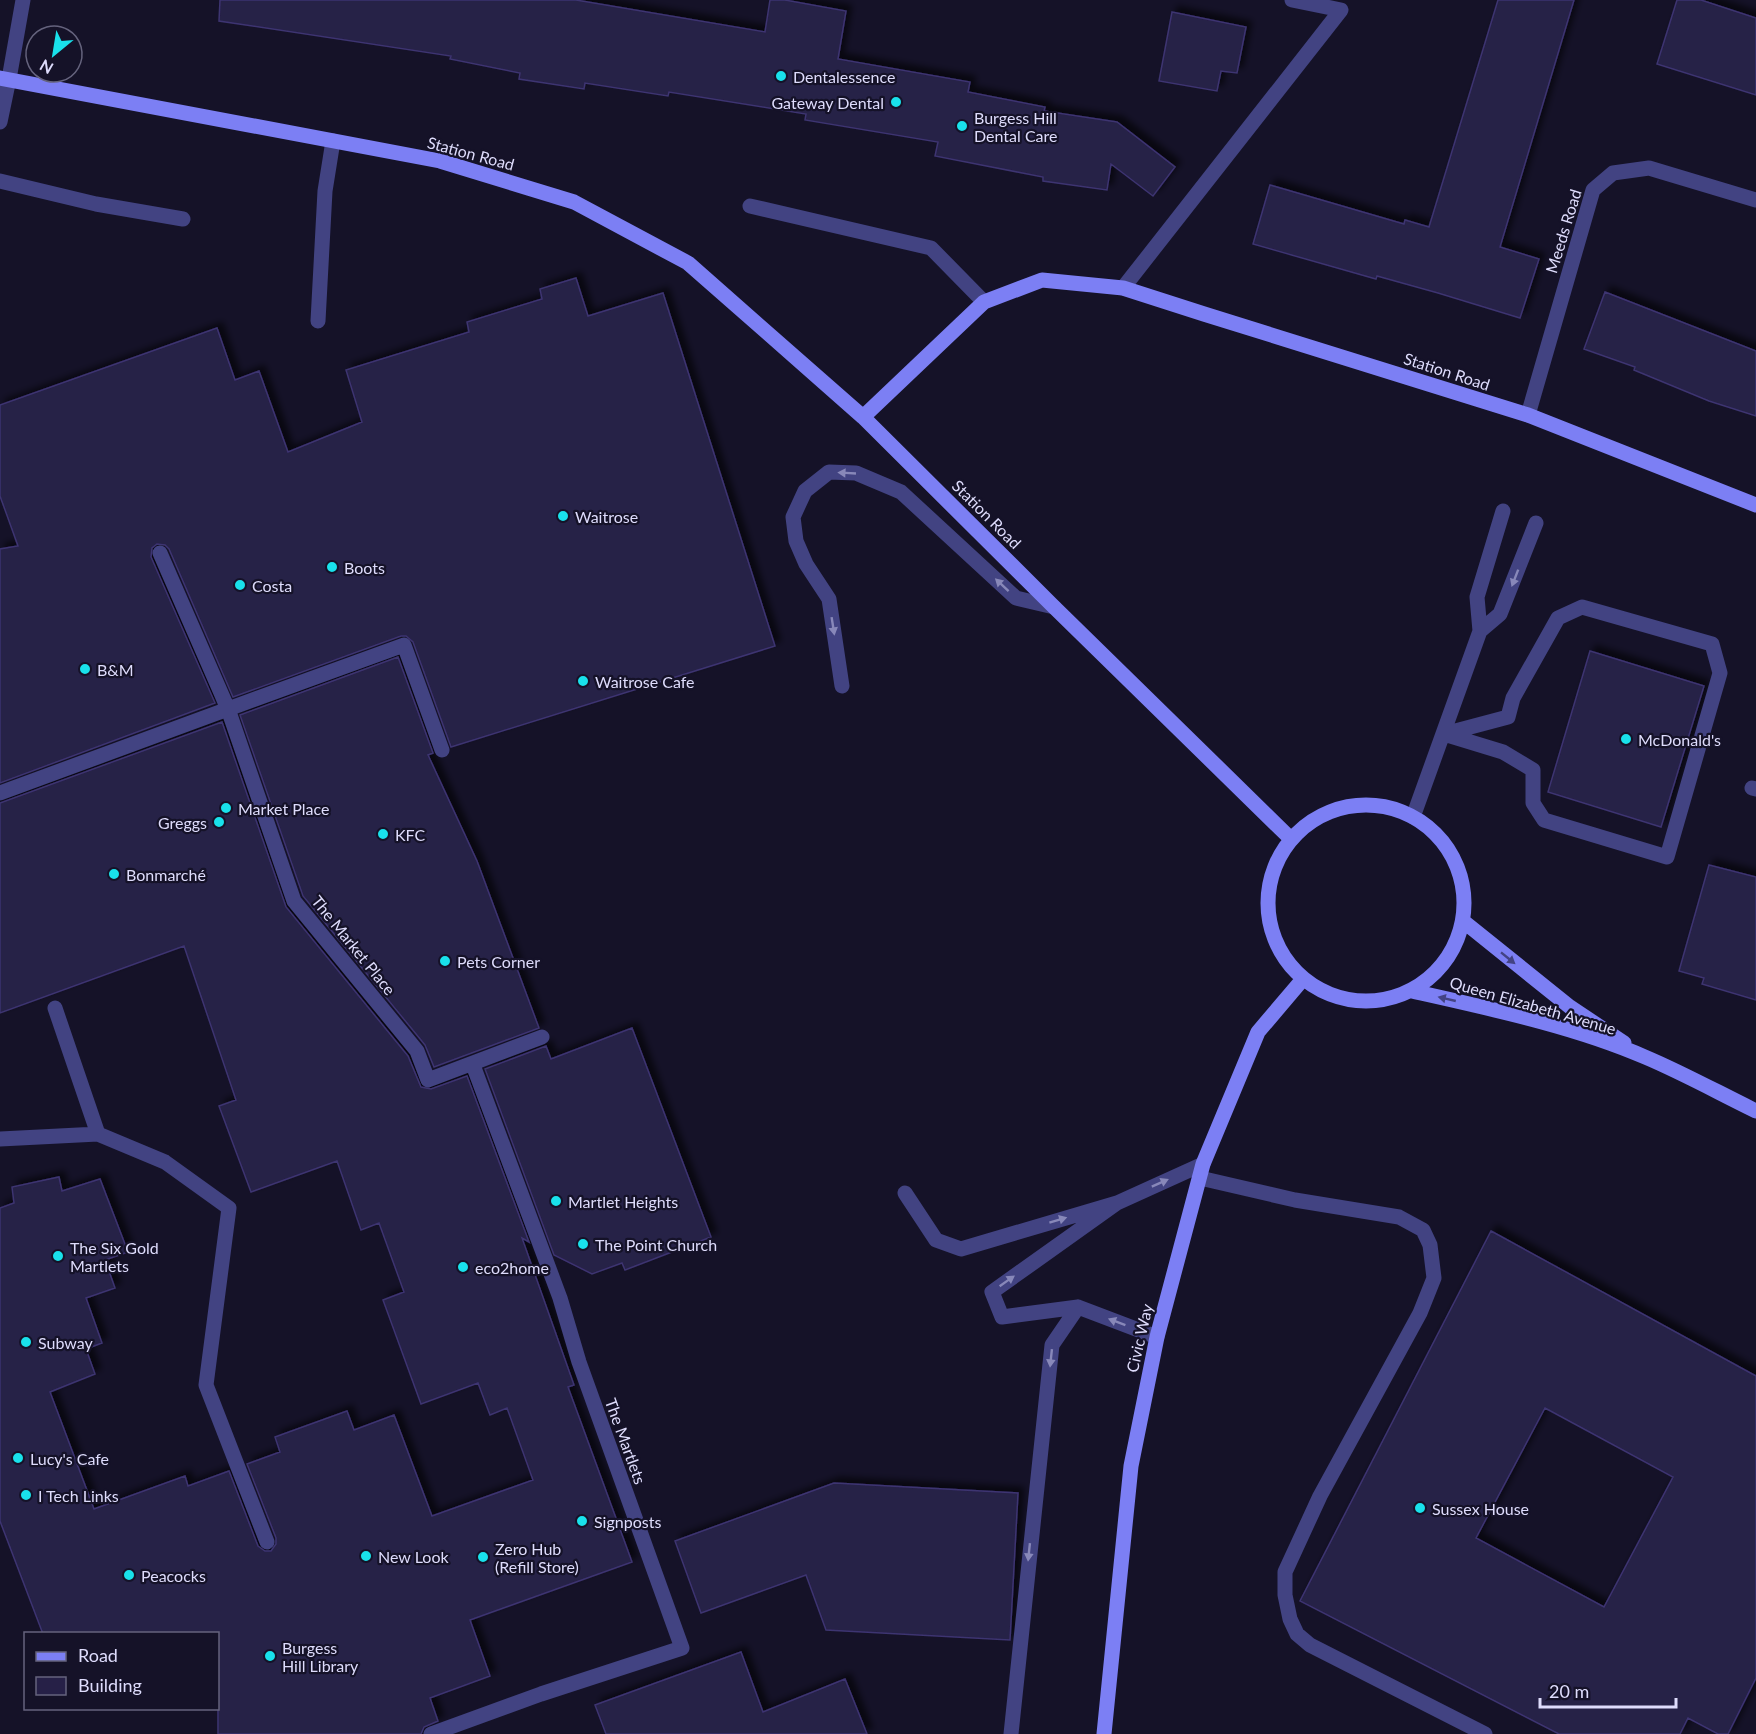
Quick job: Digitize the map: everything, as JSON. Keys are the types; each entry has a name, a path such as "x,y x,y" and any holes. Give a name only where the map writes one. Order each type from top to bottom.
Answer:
{"main road":[{"name":"Station Road","path":"5,78 440,161 574,202 688,263 863,417 1291,839"},
{"name":"Station Road","path":"863,417 984,302 1042,280 1123,288 1528,416 1756,505"},
{"name":"Queen Elizabeth Avenue","path":"1357,805 1386,807 1413,817 1431,829 1455,862 1461,878 1465,903 1458,940 1446,962 1430,981 1412,991 1387,1000 1357,1002 1329,994 1303,979 1281,951 1273,934 1268,908 1270,880 1276,860 1291,839 1305,826 1324,814 1357,805"},
{"name":"Queen Elizabeth Avenue","path":"1463,921 1570,1007 1644,1056 1756,1111"},
{"name":"Civic Way","path":"1104,1734 1131,1466 1156,1337 1202,1171 1258,1032 1303,979"},
{"name":"Queen Elizabeth Avenue","path":"1412,991 1570,1031 1644,1056"}],"street":[{"path":"0,122 5,78 23,0"},
{"path":"1292,0 1345,5"},
{"path":"1123,288 1345,5"},
{"path":"318,321 325,191 333,141"},
{"name":"Meeds Road","path":"1528,416 1593,190 1613,172 1649,168 1756,200"},
{"path":"0,182 96,204 183,219"},
{"path":"750,206 931,248 984,302"},
{"path":"842,686 829,598 806,564 796,541 793,517 805,491 829,472 856,473 901,492 1016,598 1054,607"},
{"path":"1413,817 1480,631 1477,597 1503,511"},
{"path":"1480,631 1500,615 1536,523"},
{"path":"160,553 228,709"},
{"path":"1582,607 1712,644 1720,673 1667,857 1544,820 1533,803 1533,770 1503,752 1444,734 1508,717 1513,698 1558,618 1582,607"},
{"path":"0,793 404,645 442,750"},
{"name":"The Market Place","path":"228,709 294,901 417,1051 428,1080 473,1065 542,1037"},
{"path":"55,1008 98,1134"},
{"name":"The Martlets","path":"431,1734 541,1694 682,1648 579,1362 560,1298 473,1065"},
{"path":"0,1139 98,1134 165,1162 229,1208 206,1385 267,1542"},
{"path":"905,1193 936,1240 961,1249 1117,1203 1202,1171 1295,1200 1399,1217 1423,1230 1431,1245 1434,1278 1420,1313 1320,1496 1285,1572 1285,1595 1290,1619 1297,1634 1310,1645 1485,1734"},
{"path":"1117,1203 992,1292 1002,1317 1078,1307 1156,1337"},
{"path":"1011,1734 1052,1346 1078,1307"}],"building":[{"path":"220,0 576,0 765,32 770,0 785,0 846,11 838,59 970,82 968,92 1045,107 1044,111 1117,122 1175,167 1153,196 1111,164 1107,190 1043,181 1043,177 935,156 938,142 805,120 806,114 669,92 668,96 585,83 584,89 519,79 520,73 450,59 451,56 219,21"},
{"path":"1498,0 1574,0 1500,247 1539,259 1520,318 1377,276 1376,279 1253,244 1270,185 1404,224 1405,220 1429,227"},
{"path":"1677,0 1701,0 1756,18 1756,95 1657,64"},
{"path":"1172,12 1246,27 1237,73 1221,71 1217,91 1159,81"},
{"path":"576,278 588,316 663,293 775,646 451,747 413,642 406,636 233,697 169,549 165,545 157,544 152,548 151,557 215,703 0,783 0,549 18,546 0,496 0,405 217,328 235,380 259,371 288,452 362,422 346,370 469,332 467,322 542,299 540,289"},
{"path":"1605,292 1756,351 1756,416 1709,401 1634,370 1635,367 1584,349"},
{"name":"McDonald's","path":"1590,651 1704,686 1661,827 1548,792"},
{"path":"398,657 433,753 428,755 477,861 539,1028 434,1067 425,1045 303,896 240,715"},
{"path":"222,722 286,907 408,1056 421,1087 431,1089 467,1076 529,1242 522,1238 574,1385 568,1387 632,1562 470,1620 490,1676 430,1698 438,1721 424,1727 421,1734 218,1734 219,1632 42,1632 0,1521 0,1208 14,1203 12,1187 59,1177 62,1191 100,1179 128,1252 105,1260 115,1288 86,1298 102,1343 86,1349 95,1374 50,1392 94,1509 185,1476 188,1486 229,1471 258,1546 265,1551 271,1551 276,1544 276,1538 247,1464 280,1452 275,1437 347,1411 354,1430 394,1415 432,1516 533,1480 507,1408 490,1415 478,1383 421,1404 383,1300 404,1292 379,1223 361,1230 337,1161 251,1192 219,1106 236,1100 184,946 0,1013 0,803"},
{"path":"1709,865 1756,877 1756,1000 1702,984 1704,978 1679,971"},
{"path":"632,1028 711,1237 625,1270 622,1263 592,1274 554,1255 485,1069 546,1046 551,1059"},
{"name":"Sussex House","path":"1491,1231 1756,1376 1756,1678 1728,1734 1718,1734 1688,1718 1680,1734 1559,1734 1300,1601","holes":["1545,1408 1673,1477 1604,1607 1476,1538"]},
{"path":"834,1483 1018,1493 1010,1640 826,1630 806,1575 701,1613 675,1541"},
{"path":"741,1652 763,1712 845,1679 867,1734 606,1734 595,1705"}],"place":[{"name":"Dentalessence","path":"781,76"},
{"name":"Gateway Dental","path":"896,102"},
{"name":"Burgess Hill Dental Care","path":"962,126"},
{"name":"Waitrose","path":"563,516"},
{"name":"Boots","path":"332,567"},
{"name":"Costa","path":"240,585"},
{"name":"B&M","path":"85,669"},
{"name":"Waitrose Cafe","path":"583,681"},
{"name":"McDonald's","path":"1626,739"},
{"name":"Market Place","path":"226,808"},
{"name":"Greggs","path":"219,822"},
{"name":"KFC","path":"383,834"},
{"name":"Bonmarché","path":"114,874"},
{"name":"Pets Corner","path":"445,961"},
{"name":"Martlet Heights","path":"556,1201"},
{"name":"The Point Church","path":"583,1244"},
{"name":"The Six Gold Martlets","path":"58,1256"},
{"name":"eco2home","path":"463,1267"},
{"name":"Subway","path":"26,1342"},
{"name":"Lucy's Cafe","path":"18,1458"},
{"name":"I Tech Links","path":"26,1495"},
{"name":"Sussex House","path":"1420,1508"},
{"name":"Signposts","path":"582,1521"},
{"name":"New Look","path":"366,1556"},
{"name":"Zero Hub (Refill Store)","path":"483,1557"},
{"name":"Peacocks","path":"129,1575"},
{"name":"Burgess Hill Library","path":"270,1656"}]}
